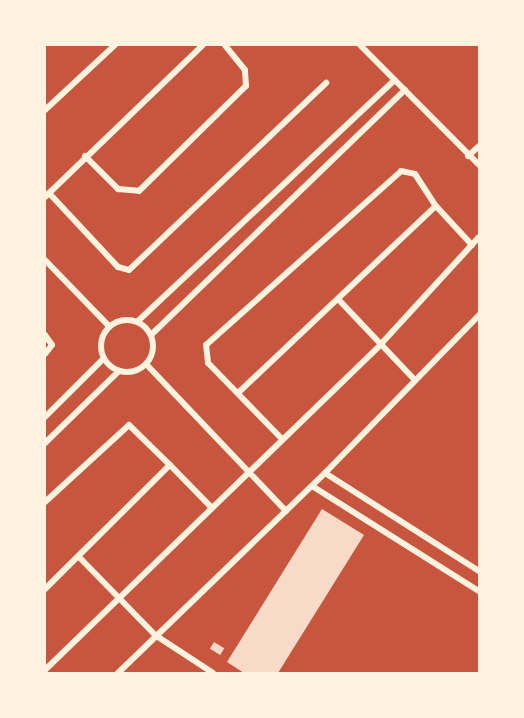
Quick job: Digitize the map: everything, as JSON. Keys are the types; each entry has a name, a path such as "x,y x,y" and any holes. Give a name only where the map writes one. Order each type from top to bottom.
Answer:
{"street":[{"path":"45,110 115,45"},
{"path":"203,45 47,195 118,267 129,270 326,83"},
{"path":"85,156 118,189 139,191 246,86 245,70 225,45"},
{"path":"360,45 479,165"},
{"path":"138,321 151,335 152,355 146,364 133,372 119,371 103,358 100,341 109,326 117,321 138,321 395,80"},
{"path":"151,335 405,90"},
{"path":"468,156 479,146"},
{"path":"282,440 208,363 206,345 395,173 408,171 415,174 436,206 472,245"},
{"path":"238,393 436,206"},
{"path":"45,670 381,344 479,237"},
{"path":"45,260 109,326"},
{"path":"338,299 415,380"},
{"path":"118,673 155,635 286,512 415,380 476,323 479,315"},
{"path":"45,335 52,345 45,354"},
{"path":"45,417 103,358"},
{"path":"146,364 286,512"},
{"path":"45,443 119,371"},
{"path":"45,502 129,425 212,508"},
{"path":"45,589 170,465"},
{"path":"325,473 479,571"},
{"path":"312,486 479,591"},
{"path":"79,557 155,635 213,673"}],"building":[{"path":"322,509 364,535 278,673 244,673 227,662"},
{"path":"214,642 224,648 220,655 210,649"}]}
